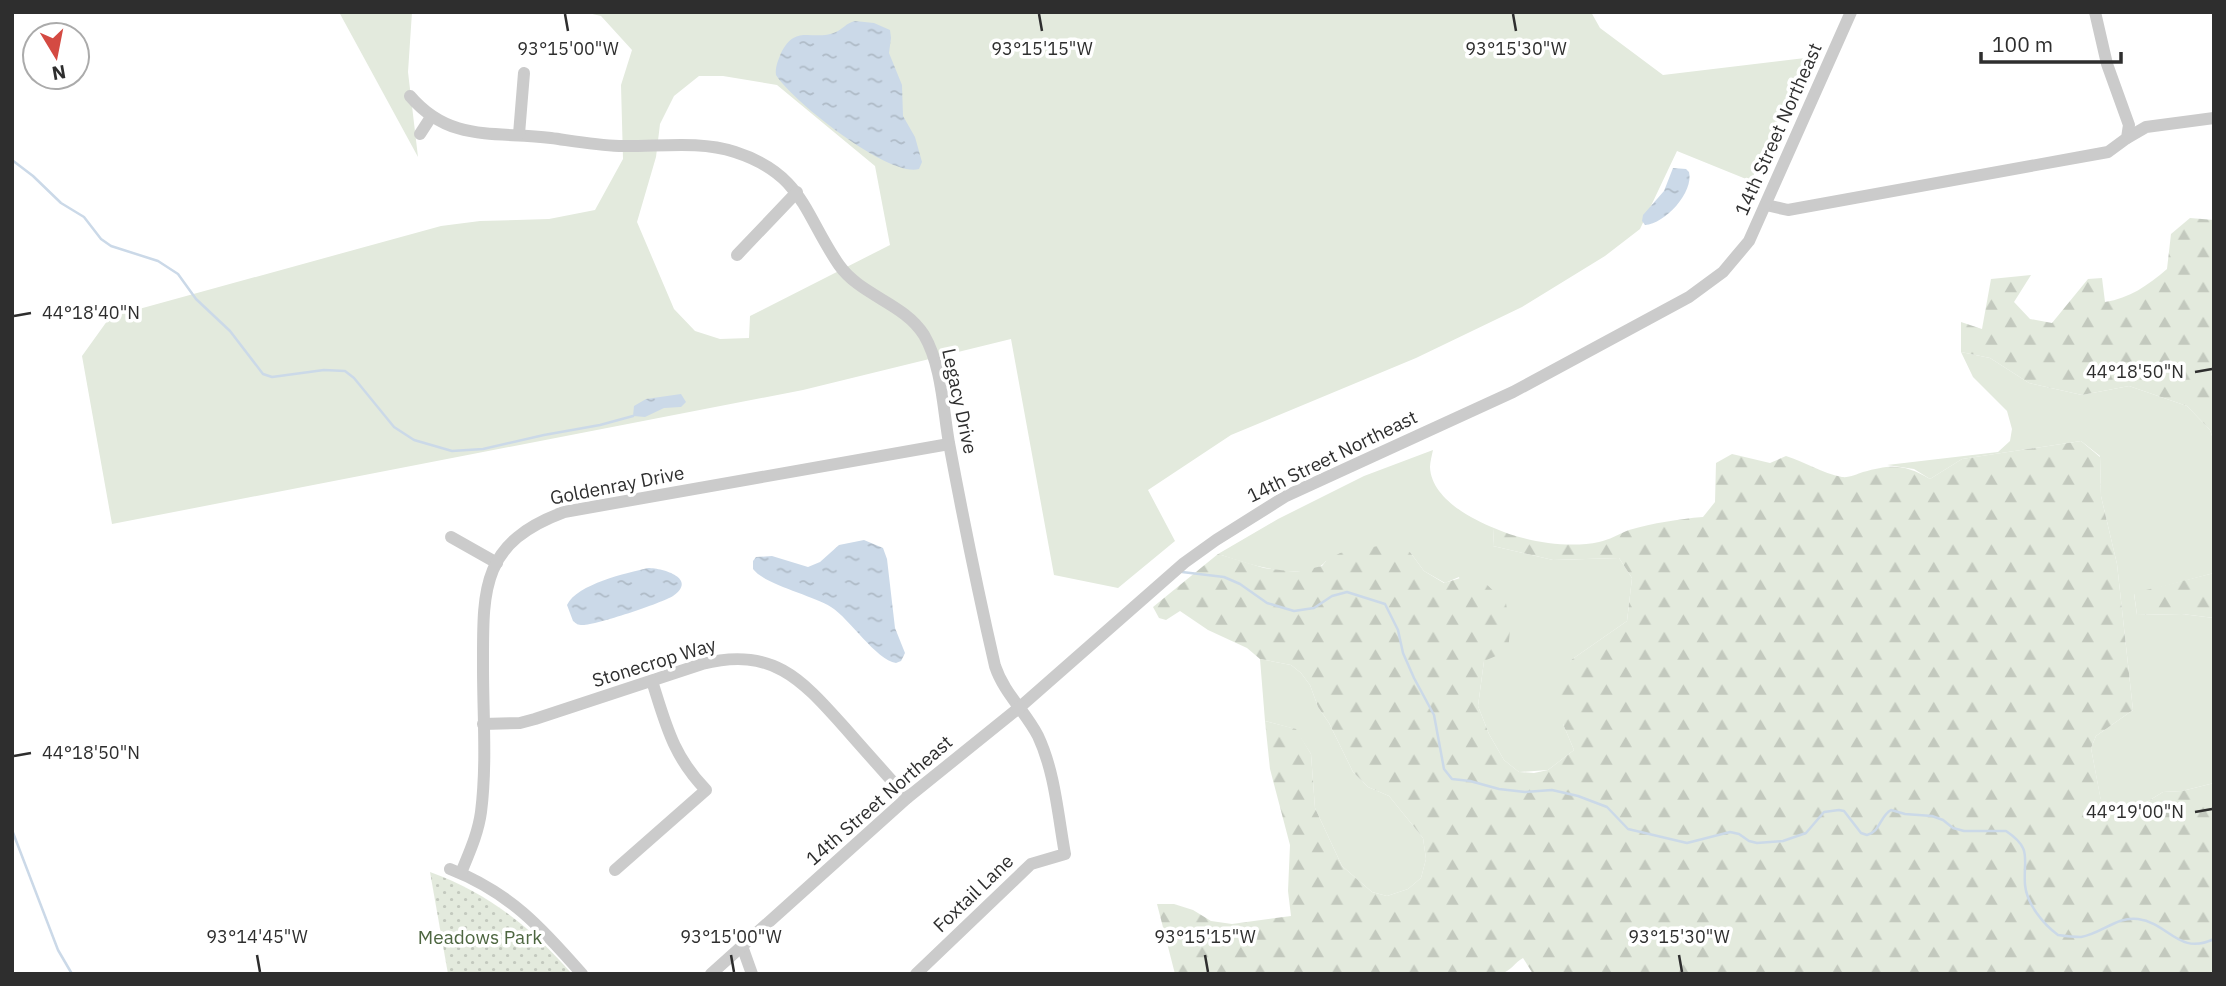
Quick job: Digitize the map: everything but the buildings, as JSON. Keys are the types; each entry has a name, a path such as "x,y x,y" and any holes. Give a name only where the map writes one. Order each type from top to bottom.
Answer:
{"street":[{"name":"14th Street Northeast","path":"711,974 907,798 1020,707 1184,563 1259,511 1286,496 1513,392 1707,285 1723,272 1749,241 1851,12"},
{"path":"2095,12 2107,64 2129,125 2127,138"},
{"path":"519,134 524,73"},
{"name":"Legacy Drive","path":"410,96 431,117 469,132 519,134 618,146 695,146 727,150 771,169 797,192 806,204 841,267 851,278 913,321 923,333 936,369 995,666 1004,688 1020,707 1046,757 1065,854"},
{"path":"420,134 431,117"},
{"path":"1766,205 1788,210 2081,159 2108,152 2146,127 2214,118"},
{"path":"737,255 797,192"},
{"name":"Goldenray Drive","path":"582,974 520,908 486,885 455,871 474,842 481,815 484,598 497,563 523,533 543,520 564,512 949,444"},
{"path":"451,537 497,563"},
{"name":"Stonecrop Way","path":"483,724 520,723 535,719 702,664 736,659 762,662 783,670 811,689 907,798"},
{"path":"615,870 706,790 680,759 668,732 652,681"},
{"name":"Foxtail Lane","path":"916,974 1031,864 1065,854"},
{"path":"742,946 752,974"}],"green space":[{"path":"339,12 412,12 408,72 418,157"},
{"path":"584,12 1591,12 1600,28 1663,75 1805,58 1751,181 1677,151 1640,229 1605,256 1522,307 1416,358 1231,435 1148,490 1175,541 1118,588 1054,575 1011,339 803,390 112,524 82,356 110,317 441,226 480,221 549,219 595,210 623,159 621,85 632,50 601,16","holes":["699,76 723,76 777,85 875,166 890,245 750,316 749,338 720,339 695,331 674,309 637,222 656,157 660,124 674,96"]},
{"path":"2190,218 2214,220 2214,442 2210,430 2187,406 2129,386 2082,395 2029,383 1990,358 1961,352 1961,322 1982,329 1991,279 2031,275 2014,302 2030,319 2052,323 2088,279 2102,278 2105,302 2130,294 2152,281 2167,269 2171,234"},
{"path":"1961,352 1990,358 2029,383 2082,395 2129,386 2187,406 2210,430 2214,442 2214,573 2134,594 2137,615 2182,614 2214,618 2214,783 2182,791 2163,792 2145,803 2125,810 2103,812 2091,748 2096,736 2133,710 2117,564 2101,496 2100,456 2081,441 1962,459 1930,479 1914,469 1887,465 1998,452 2010,441 2012,429 2007,411 1973,377"},
{"path":"2081,441 2100,457 2101,496 2117,564 2133,710 2096,736 2091,748 2103,811 2125,810 2145,803 2163,792 2182,791 2214,783 2214,974 1533,974 1523,958 1501,974 1175,974 1157,904 1174,904 1193,910 1211,921 1232,924 1291,916 1288,891 1290,845 1270,769 1265,721 1296,729 1311,754 1315,808 1342,866 1372,892 1387,896 1408,889 1421,878 1426,859 1423,838 1389,796 1368,787 1353,772 1318,707 1310,685 1301,673 1291,665 1260,659 1247,648 1208,630 1180,611 1166,620 1159,618 1153,607 1218,554 1264,568 1296,572 1322,566 1340,553 1378,546 1410,552 1424,571 1444,583 1470,575 1479,577 1506,603 1510,630 1508,651 1484,661 1478,706 1489,734 1504,760 1519,772 1534,773 1548,770 1574,750 1563,724 1559,687 1571,660 1627,621 1632,578 1619,558 1553,560 1493,546 1494,528 1545,543 1573,545 1603,541 1648,525 1703,517 1715,502 1716,463 1732,454 1770,463 1786,456 1842,477 1898,467 1913,470 1930,479 1962,459"},
{"path":"1433,450 1430,467 1437,488 1453,505 1494,528 1493,546 1553,560 1619,558 1632,578 1627,621 1571,660 1563,724 1574,750 1548,770 1519,772 1504,760 1489,734 1478,706 1484,661 1459,577 1445,583 1424,571 1410,552 1326,561 1317,568 1305,571 1274,570 1218,554 1278,519 1364,476"},
{"path":"2214,573 2214,618 2182,614 2137,615 2134,593"},
{"path":"1260,659 1291,665 1301,673 1310,685 1318,707 1353,772 1368,787 1389,796 1423,838 1426,859 1421,878 1408,889 1387,896 1372,892 1342,866 1315,808 1311,754 1295,729 1265,721"},
{"name":"Meadows Park","path":"430,872 471,890 507,913 541,941 572,974 448,974"}],"water":[{"path":"855,21 874,23 890,30 889,53 902,85 903,116 915,137 922,162 919,169 905,169 886,162 842,135 800,102 776,75 781,53 793,38 828,35"},
{"path":"1673,168 1686,169 1689,172 1687,189 1669,213 1645,225 1642,221 1643,215 1664,191"},
{"path":"681,394 686,402 681,407 664,408 645,417 633,416 634,406 646,399"},
{"path":"864,540 883,548 887,559 895,628 905,653 901,661 896,663 880,655 831,607 778,585 753,569 756,557 772,556 808,567 820,562 839,545"},
{"path":"648,568 670,572 676,576 682,584 680,590 667,599 614,618 583,625 573,621 567,605 581,591 603,580"}],"waterway":[{"path":"12,160 61,203 84,217 101,239 111,246 158,261 178,274 196,299 230,331 263,374 272,377 324,370 345,371 354,378 394,427 414,440 452,451 483,449 633,416"},
{"path":"1182,572 1224,577 1240,584 1267,603 1294,611 1314,608 1332,596 1347,592 1385,604 1398,630 1403,653 1414,678 1434,715 1444,769 1452,779 1499,789 1525,792 1552,790 1578,796 1607,807 1628,829 1687,843 1730,832 1757,843 1783,841 1806,833 1824,812 1839,810 1844,811 1861,833 1867,835 1875,831 1891,810 1932,816 1964,831 2006,831 2023,849 2026,892 2032,906 2058,935 2081,937 2123,920 2138,919 2158,926 2191,944 2214,939"},
{"path":"12,830 58,950 72,974"}]}
